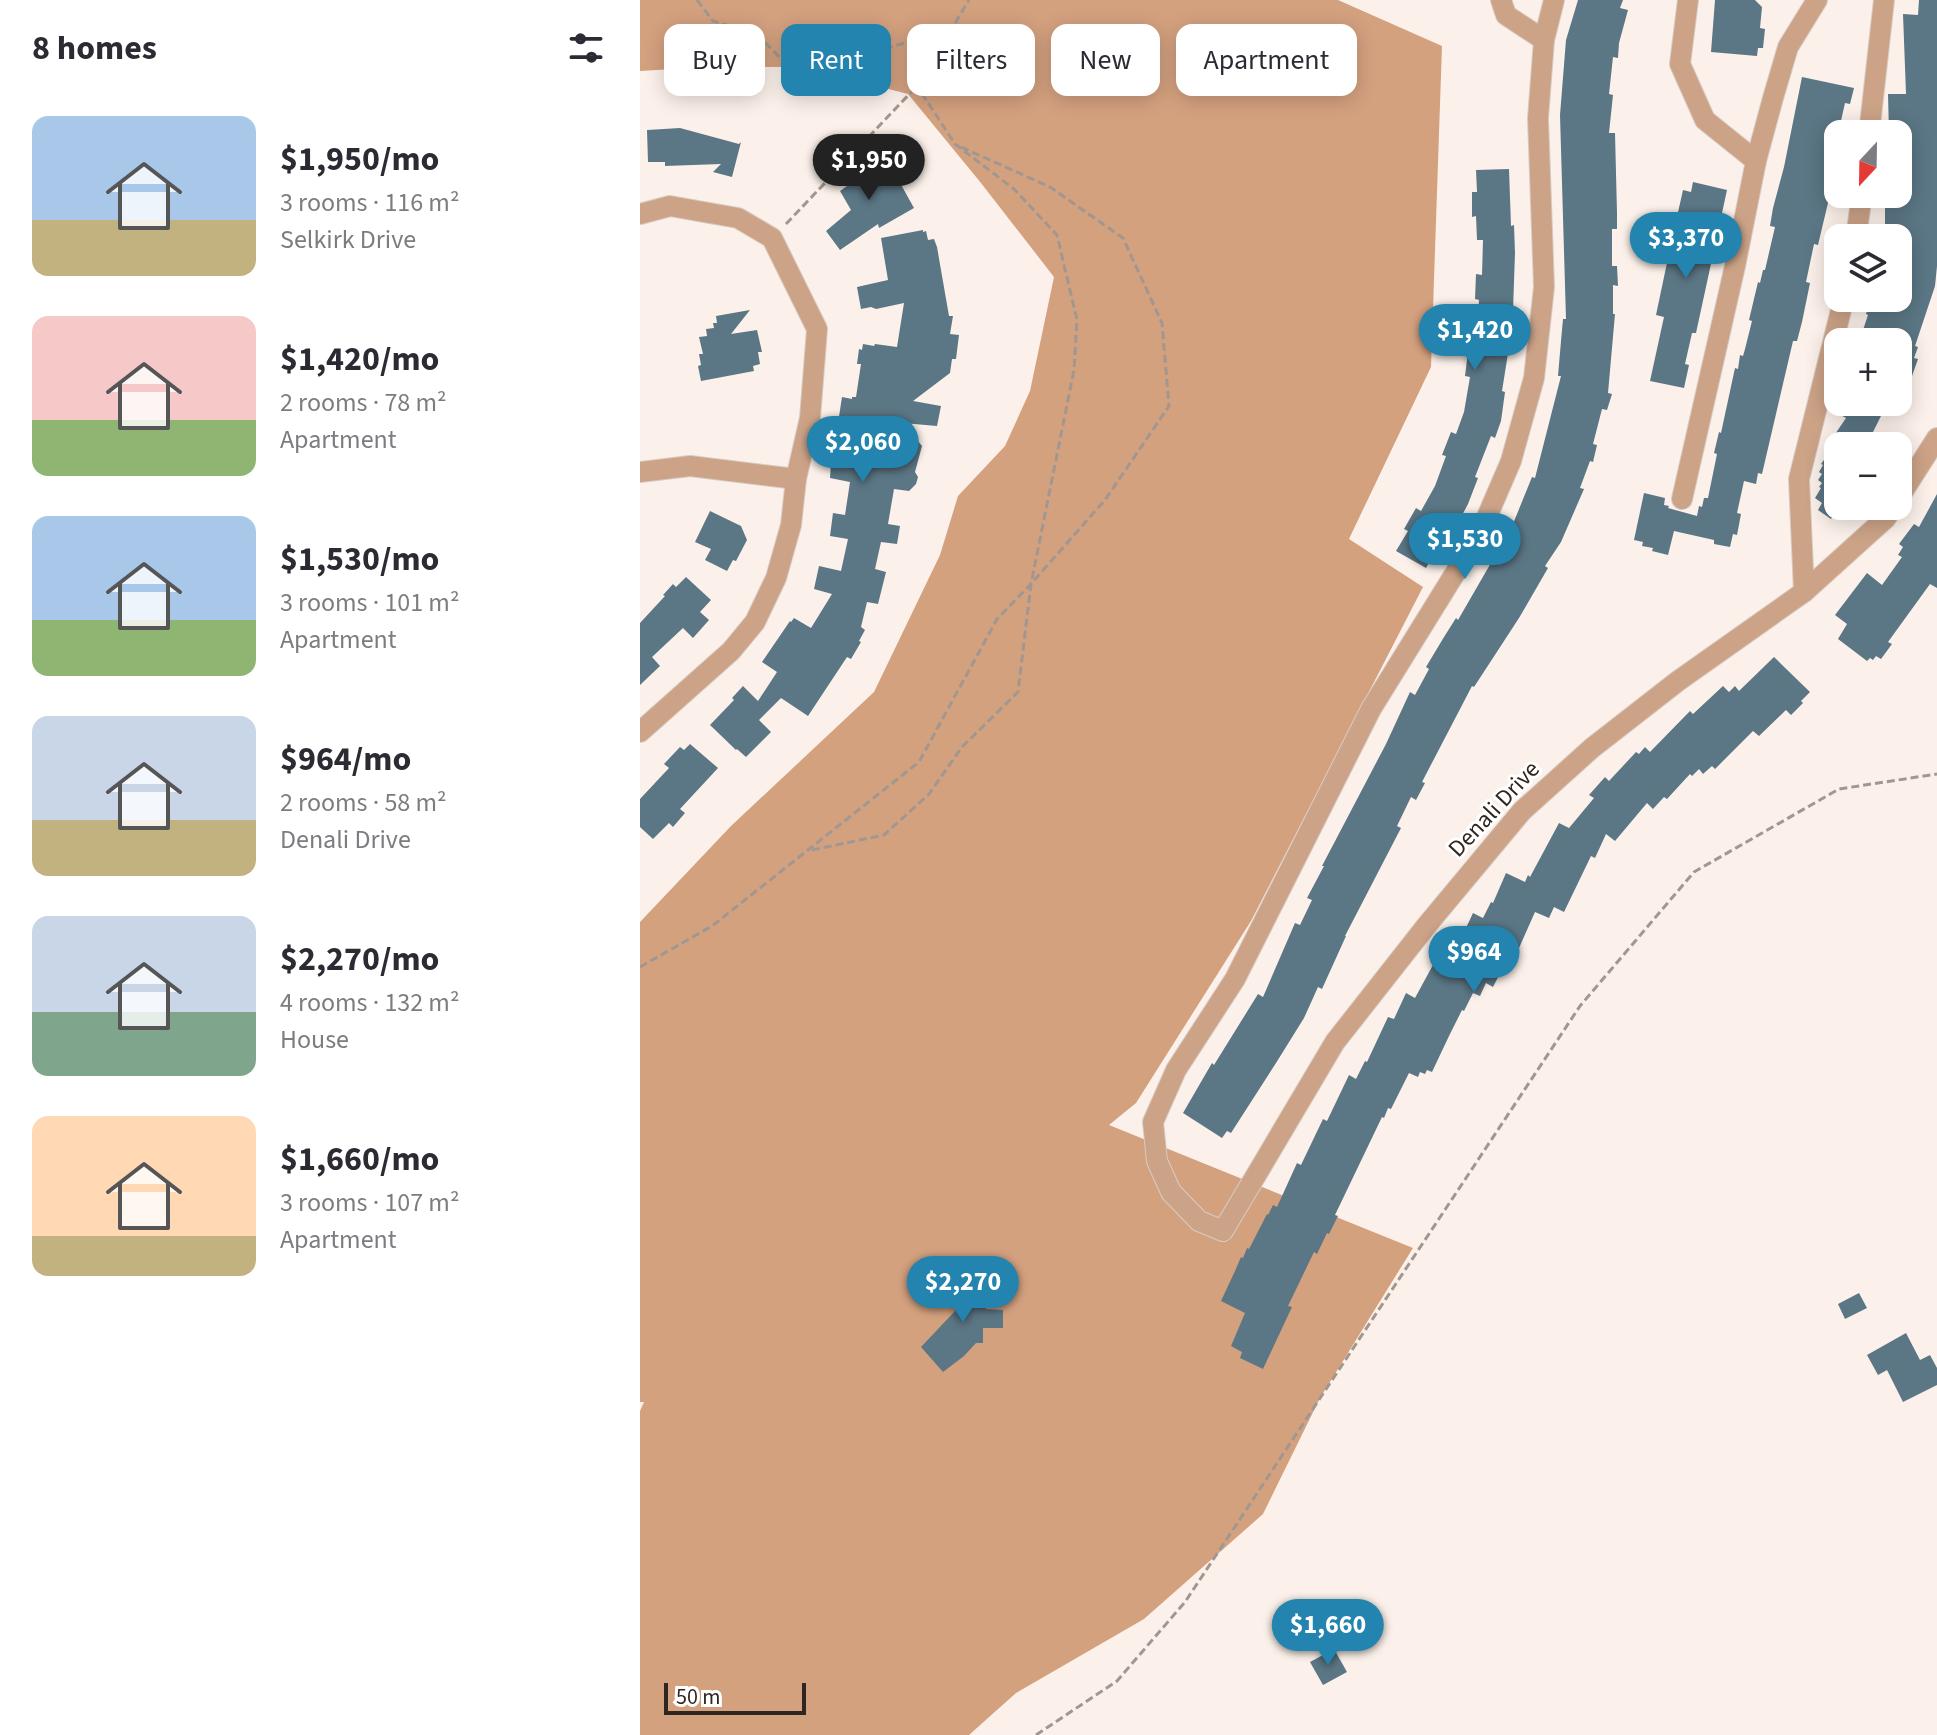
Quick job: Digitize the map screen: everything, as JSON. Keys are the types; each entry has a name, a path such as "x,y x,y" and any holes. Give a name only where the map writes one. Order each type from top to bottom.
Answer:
{"street":[{"path":"1501,0 1506,15 1544,40 1554,0"},
{"path":"1688,0 1680,64 1705,120 1756,161"},
{"path":"1682,499 1756,161 1788,47 1817,0"},
{"path":"1871,120 1884,0"},
{"name":"Denali Drive","path":"1544,40 1538,118 1544,287 1534,378 1511,461 1480,533 1371,709 1235,979 1176,1070 1153,1122 1157,1161 1171,1192 1199,1221 1223,1231 1335,1042 1522,811 1592,748 1678,681 1804,592 1884,520"},
{"path":"640,214 670,206 738,218 772,238 817,329 810,418 796,479 791,525 776,578 755,622 731,651 640,732"},
{"path":"1804,592 1799,479 1841,312"},
{"path":"1912,477 1937,438"},
{"path":"640,472 690,466 796,479"}],"path":[{"path":"697,0 713,21 757,34 785,63 821,50 865,55 907,42"},
{"path":"954,24 969,0"},
{"path":"772,238 907,96"},
{"path":"808,851 884,835 929,794 962,747 1018,692 1031,584 1074,370 1077,320 1057,235 1014,189 955,144 924,96"},
{"path":"640,967 712,926 919,762 997,619 1105,500 1169,406 1162,323 1123,238 1050,187 955,144"},
{"path":"1036,1735 1117,1681 1185,1602 1580,1006 1694,872 1839,789 1937,774"}],"shaded area":[{"path":"640,0 1338,0 1442,46 1431,367 1349,539 1423,587 1251,921 1136,1103 1109,1125 1413,1248 1320,1398 1263,1514 1144,1619 1016,1693 969,1735 640,1735 640,1411 644,1402 640,1402 640,922 731,826 874,692 940,555 958,496 1005,446 1030,391 1054,277 910,96 1035,96 1035,24 907,24 907,94 891,90 891,24 781,24 781,67 765,67 765,24 664,24 664,70 640,71"}],"building":[{"path":"1578,0 1623,0 1620,8 1628,10 1618,58 1613,57 1609,94 1613,95 1609,133 1615,133 1617,213 1617,229 1612,229 1612,266 1617,266 1618,286 1613,285 1615,314 1608,393 1612,394 1607,410 1602,409 1593,444 1597,445 1593,462 1590,461 1580,488 1584,489 1561,542 1545,566 1548,568 1519,618 1472,686 1422,782 1425,783 1416,800 1411,797 1397,826 1401,828 1345,936 1322,989 1318,987 1304,1018 1231,1133 1227,1131 1222,1138 1183,1113 1258,994 1263,997 1295,923 1300,925 1312,900 1307,898 1322,866 1410,692 1415,695 1429,669 1426,667 1444,637 1456,618 1458,620 1499,549 1502,551 1532,477 1535,478 1561,376 1558,376 1561,341 1563,319 1566,319 1560,115 1566,40"},
{"path":"1715,0 1755,0 1762,7 1760,28 1765,29 1763,48 1758,48 1757,56 1711,52"},
{"path":"1919,0 1937,0 1937,266 1935,286 1915,346 1918,347 1914,358 1918,359 1912,376 1912,328 1864,328 1867,312 1912,312 1912,224 1885,224 1885,208 1912,208 1912,120 1889,120 1888,94 1906,94 1903,14 1918,15"},
{"path":"1802,77 1854,88 1850,104 1845,103 1841,120 1824,120 1824,208 1827,208 1818,245 1814,244 1802,322 1797,341 1793,341 1762,474 1758,473 1756,484 1744,481 1737,513 1741,514 1737,535 1733,534 1730,547 1674,531 1668,555 1652,551 1653,548 1642,546 1643,542 1634,540 1644,493 1665,498 1664,505 1668,508 1697,516 1699,506 1702,507 1704,498 1708,498 1719,432 1735,368 1738,369 1740,355 1743,356 1745,349 1758,282 1765,270 1775,227 1770,226"},
{"path":"680,128 741,142 732,177 713,172 721,164 665,166 665,162 648,162 647,130"},
{"path":"868,158 874,167 889,163 914,208 879,228 878,224 840,250 826,231 851,210 840,191 847,186 843,177 853,171 851,167"},
{"path":"1509,169 1511,226 1514,225 1515,311 1513,348 1509,347 1502,391 1505,392 1501,421 1495,438 1491,436 1468,504 1459,521 1455,518 1426,568 1396,551 1408,531 1404,529 1416,508 1421,511 1435,486 1451,432 1456,434 1464,412 1470,377 1465,376 1468,352 1474,353 1477,332 1479,300 1475,299 1476,274 1482,275 1483,240 1477,240 1476,216 1472,217 1472,192 1477,192 1476,170"},
{"path":"1693,182 1727,190 1696,333 1692,333 1685,364 1689,365 1684,388 1650,381 1664,317 1656,315 1672,239 1683,190 1691,192"},
{"path":"923,230 928,240 934,239 937,247 949,316 953,316 950,334 959,335 956,359 952,359 950,373 913,401 941,406 937,426 903,423 922,446 915,472 918,477 909,491 894,489 888,524 900,526 897,544 881,542 875,569 886,572 878,604 867,602 861,642 851,659 847,657 808,716 781,698 759,720 771,732 746,757 710,725 743,686 758,701 777,672 762,662 790,621 794,618 811,628 832,594 814,589 819,566 841,571 848,539 830,536 833,513 845,515 850,482 830,478 831,462 835,454 864,458 869,428 838,423 842,397 856,397 861,364 857,364 863,344 897,347 904,303 861,309 857,287 888,280 881,238"},
{"path":"750,310 731,334 757,330 762,352 758,352 760,364 753,366 754,371 701,381 698,366 701,365 699,354 703,354 699,337 707,336 706,329 714,328 716,316"},
{"path":"1842,416 1881,416 1873,432 1836,432 1846,418"},
{"path":"1824,460 1824,514 1818,510 1822,503 1815,498 1822,483 1818,480 1822,474 1819,472"},
{"path":"1937,494 1937,588 1930,584 1888,642 1892,644 1881,659 1876,656 1867,661 1838,639 1847,624 1835,615 1867,573 1882,585 1902,557 1898,555 1903,547 1899,544 1914,524 1919,527"},
{"path":"710,511 741,526 747,540 727,571 705,560 711,549 695,542"},
{"path":"686,577 711,600 700,612 709,620 693,638 683,628 652,657 660,666 640,685 640,623 673,584 676,587"},
{"path":"1774,657 1810,692 1801,701 1803,703 1791,715 1786,710 1759,736 1753,731 1715,769 1712,766 1703,774 1699,769 1692,776 1690,774 1653,809 1647,803 1615,841 1606,834 1595,858 1591,856 1564,912 1554,907 1549,918 1535,912 1519,948 1514,946 1493,987 1486,983 1480,996 1473,993 1462,1010 1432,1072 1420,1072 1418,1077 1409,1073 1391,1109 1388,1108 1382,1117 1335,1215 1338,1216 1317,1254 1314,1252 1288,1306 1292,1307 1263,1369 1240,1358 1242,1352 1231,1346 1245,1313 1221,1301 1241,1257 1249,1249 1273,1205 1277,1207 1297,1163 1301,1165 1323,1119 1327,1121 1349,1075 1356,1079 1388,1017 1394,1019 1406,993 1415,998 1440,952 1452,958 1473,913 1483,918 1506,873 1525,882 1528,875 1530,877 1559,823 1569,828 1594,798 1589,795 1605,777 1609,781 1636,752 1639,754 1645,747 1650,752 1690,711 1693,714 1723,686 1729,692 1735,686 1739,691"},
{"path":"690,744 718,768 680,809 685,813 673,827 669,823 653,839 640,827 640,799 669,768 664,764 680,747 684,750"},
{"path":"959,1276 986,1277 986,1309 1003,1310 1003,1328 983,1328 983,1343 976,1343 943,1372 921,1347 956,1310"},
{"path":"1859,1293 1867,1308 1845,1319 1838,1304"},
{"path":"1906,1333 1920,1360 1930,1355 1937,1368 1937,1385 1903,1402 1887,1370 1878,1375 1867,1355"},
{"path":"1334,1649 1347,1672 1323,1685 1310,1662"}]}
